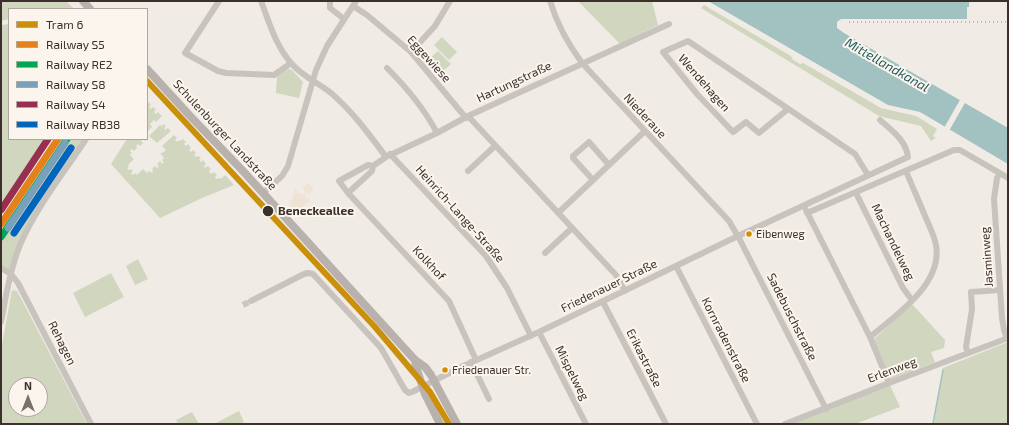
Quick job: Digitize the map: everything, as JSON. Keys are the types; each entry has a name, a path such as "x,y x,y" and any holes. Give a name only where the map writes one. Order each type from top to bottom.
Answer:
{"main road":[{"name":"Schulenburger Landstraße","path":"148,70 264,193 416,360 425,367 457,424"},
{"name":"Schulenburger Landstraße","path":"416,360 416,367 430,405 440,424"}],"street":[{"path":"219,1 185,53 218,71 226,73 274,75 291,63"},
{"name":"Heinrich-Lange-Straße","path":"261,1 277,41 291,63 300,72 332,94 388,155 486,256 507,288 530,336"},
{"path":"330,1 330,8 344,19"},
{"path":"410,52 435,26 450,1"},
{"name":"Niederaue","path":"550,1 557,22 582,63 729,221 738,236"},
{"path":"264,193 282,176 288,166 312,79 327,46 355,3"},
{"name":"Eggewiese","path":"355,3 410,52 467,117 616,275 625,291"},
{"name":"Hartungstraße","path":"372,168 368,165 339,181 348,193 372,168 388,155 438,133 467,117 582,63 669,24"},
{"name":"Wendehagen","path":"788,109 758,133 746,122 733,132 697,94 663,52 688,41 855,154 868,176"},
{"path":"387,68 420,105 438,133"},
{"name":"Friedenauer Straße","path":"424,388 434,381 474,361 603,302 738,236 908,157 899,137 880,120"},
{"path":"558,213 645,131"},
{"path":"1,322 11,274 20,244 32,221 85,140"},
{"path":"593,180 573,158 577,152 589,142 609,165"},
{"path":"468,171 495,146"},
{"path":"808,213 954,150 960,150 1008,178"},
{"path":"870,337 912,300 925,286 932,275 935,264 936,253 932,234 906,171"},
{"name":"Jasminweg","path":"1000,173 996,183 994,199 1000,290 1004,330 1007,339"},
{"name":"Machandelweg","path":"856,192 903,288 912,300"},
{"name":"Kolkhof","path":"348,193 449,301 490,398"},
{"path":"804,206 870,337 889,383"},
{"path":"545,253 572,228"},
{"name":"Sadebuschstraße","path":"738,236 826,408"},
{"name":"Kornradenstraße","path":"676,266 756,424"},
{"path":"1,268 11,274"},
{"name":"Rehagen","path":"11,274 18,283 91,424"},
{"path":"251,301 304,274 312,274 381,348 405,390 412,392 424,388"},
{"path":"968,354 966,348 972,309 971,292 1000,290"},
{"name":"Erikastraße","path":"603,302 666,424"},
{"name":"Mispelweg","path":"539,332 586,424"},
{"name":"Erlenweg","path":"784,424 1007,339"}],"green space":[{"path":"1,1 66,1 73,8 8,8 8,19 1,21"},
{"path":"578,1 652,1 658,25 620,44"},
{"path":"704,5 791,56 793,60 800,64 803,63 881,108 916,116 937,129 933,136 936,138 931,141 921,126 879,116 701,8"},
{"path":"8,24 8,140 50,140 1,214 1,25"},
{"path":"442,37 457,52 449,60 434,45"},
{"path":"438,51 451,64 439,75 429,65 432,63 428,60"},
{"path":"289,69 292,70 303,82 299,98 276,93 277,76"},
{"path":"149,102 151,105 149,107 151,109 153,107 156,110 154,112 156,114 158,112 162,116 156,122 154,120 150,124 152,127 148,131"},
{"path":"164,124 166,126 164,128 165,130 168,128 171,131 157,143 149,136 160,125 162,126"},
{"path":"174,135 177,138 175,140 177,142 183,139 186,142 184,144 186,146 188,144 191,148 189,150 191,152 193,150 196,153 194,155 201,158 199,160 201,162 203,160 206,164 204,166 205,168 208,166 211,169 209,171 211,174 214,172 217,175 215,177 216,179 221,179 225,175 234,185 160,218 111,164 126,140 142,140 141,141 143,143 140,146 138,144 134,151 132,149 130,151 132,153 130,155 134,159 128,165 129,166 127,169 131,169 133,171 131,173 133,175 136,173 137,175 143,169 147,173 149,171 152,173 152,169 155,166 157,168 159,166 157,164 160,161 162,164 164,162 162,160 164,158 160,153 166,150 162,146"},
{"path":"69,140 85,140 32,221 11,274 1,268 1,242"},
{"path":"138,259 148,279 135,285 126,266"},
{"path":"111,273 124,297 85,317 73,293"},
{"path":"12,290 17,291 87,424 1,424 1,350"},
{"path":"912,304 945,340 944,348 931,352 935,362 892,379 889,377 874,339"},
{"path":"1008,342 1008,424 934,424 943,368"},
{"path":"889,383 900,407 855,424 781,424"},
{"path":"239,411 244,422 241,424 214,424"},
{"path":"192,412 199,424 178,424 176,420"}],"shaded area":[{"path":"308,183 314,189 309,194 306,193 305,197 310,200 301,210 296,212 296,209 292,208 290,203 295,192 294,189 297,190 298,193 304,194 305,192 303,187"}],"water":[{"name":"Mittellandkanal","path":"708,1 969,1 969,7 967,7 967,19 841,19 837,22 837,28 1008,128 1008,164 920,112 888,105"}],"pier":[{"path":"961,98 966,101 949,131 944,128"}],"waterway":[{"path":"933,424 943,370"}],"tunnel":[{"path":"243,305 251,301"}],"railway":[{"path":"849,22 1008,22"}],"tram line":[{"name":"6","path":"148,82 375,327 430,392 449,424"}],"rail line":[{"name":"S4","path":"1,210 47,140"},
{"name":"S5","path":"1,224 57,140"},
{"name":"RE2","path":"1,237 66,140"},
{"name":"S8","path":"8,228 65,143"},
{"name":"RB38","path":"14,233 71,148"}],"place":[{"name":"Beneckeallee","path":"268,211"},
{"name":"Eibenweg","path":"749,234"},
{"name":"Friedenauer Str.","path":"445,370"}]}
